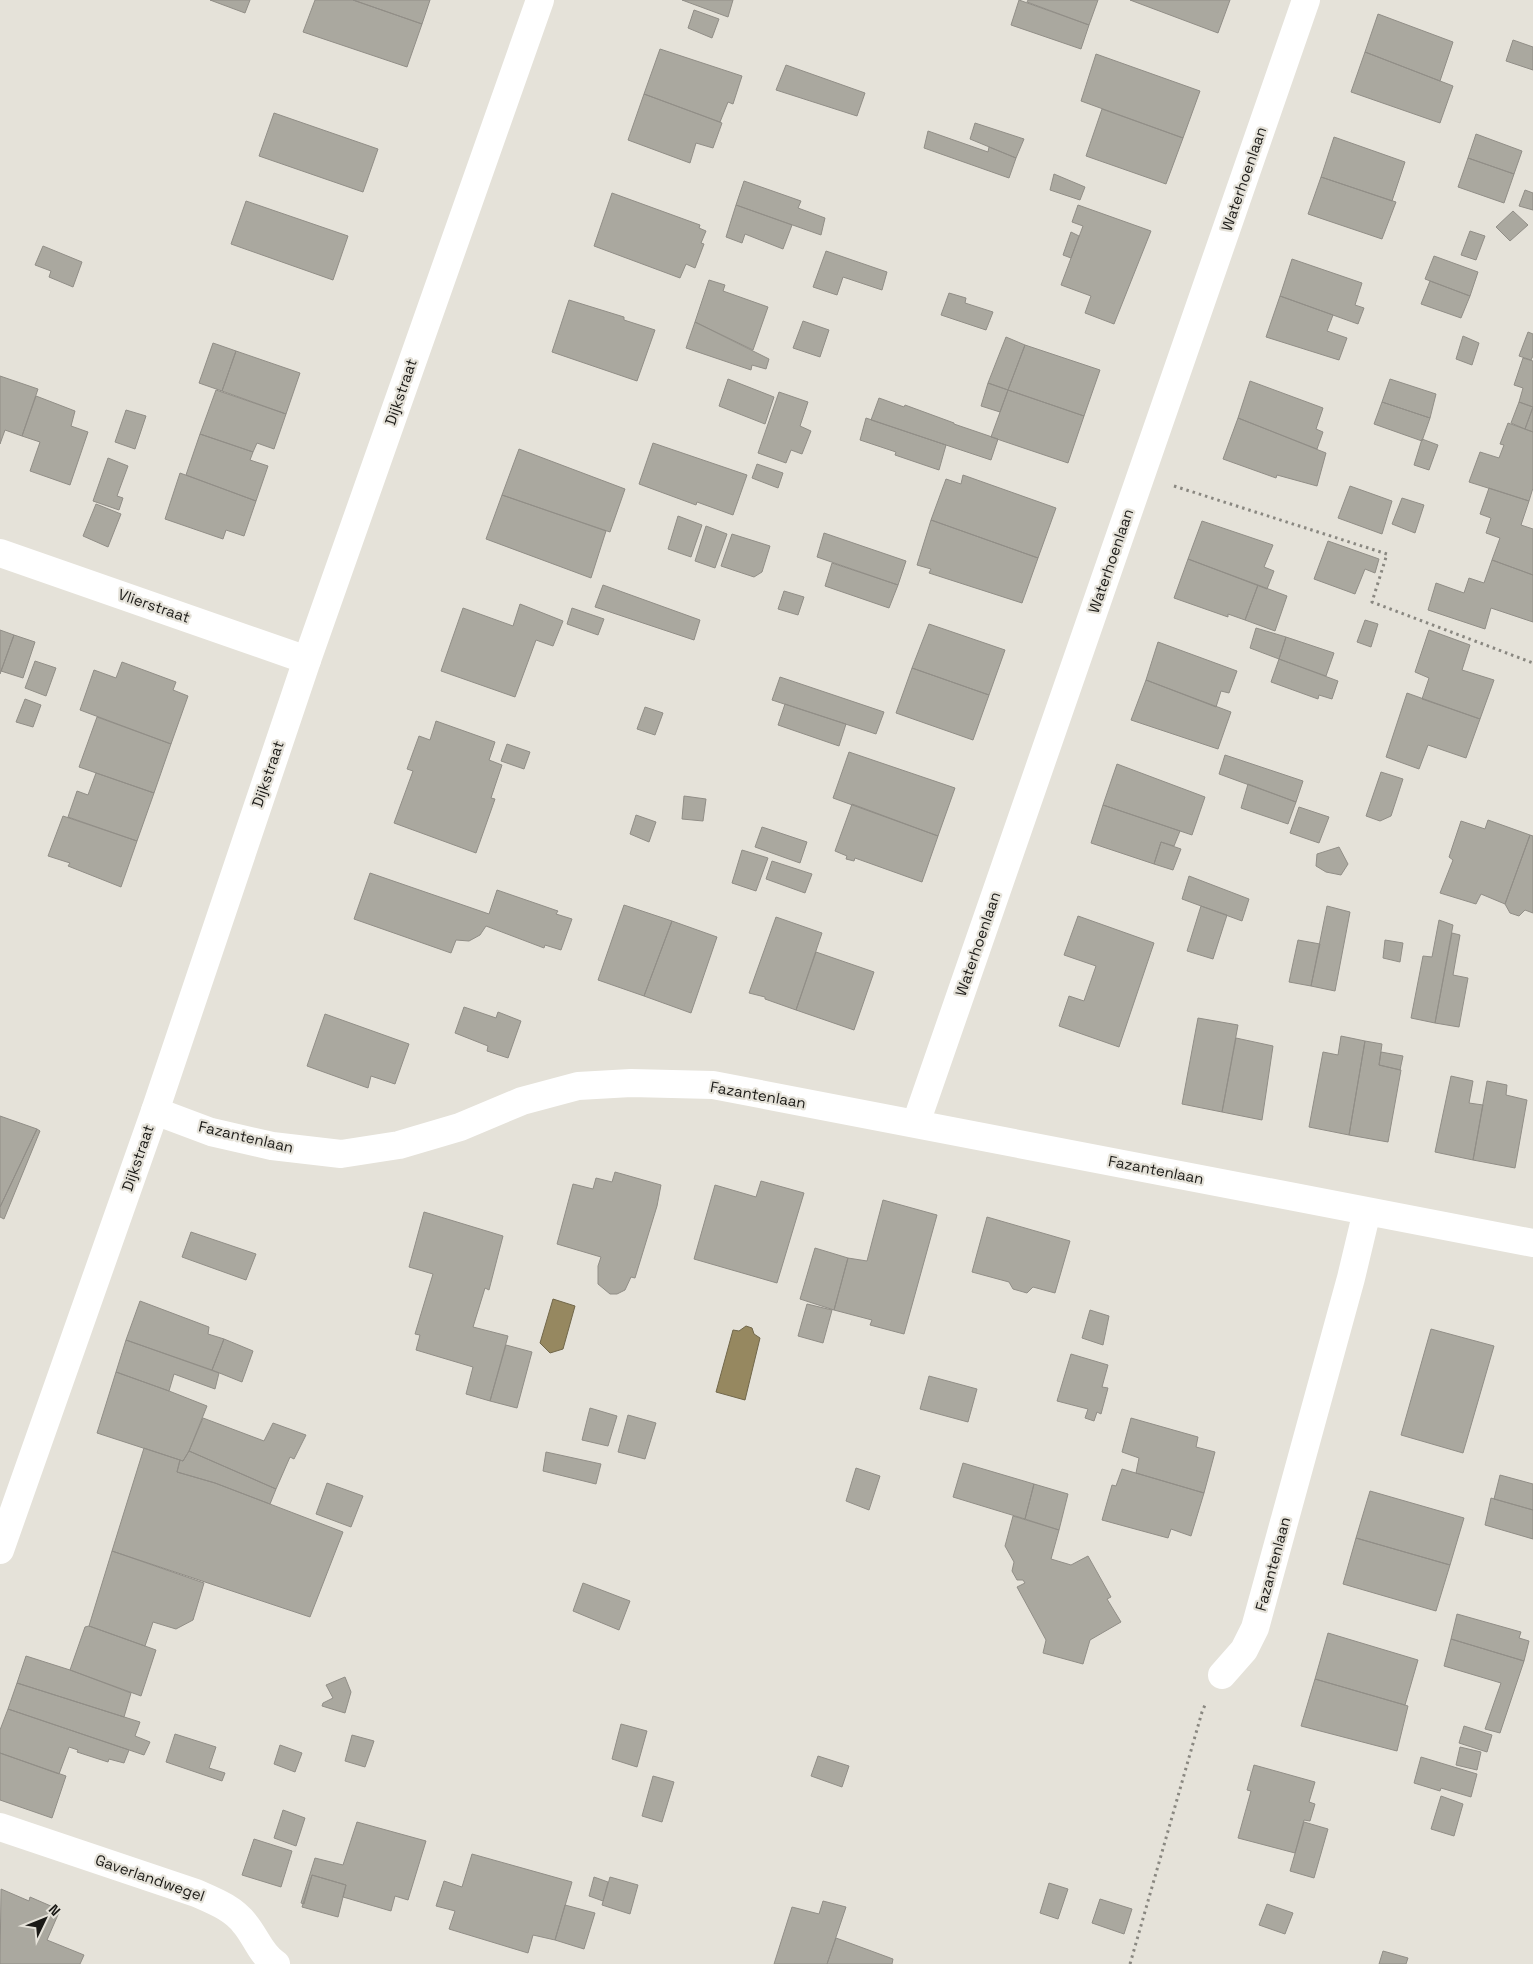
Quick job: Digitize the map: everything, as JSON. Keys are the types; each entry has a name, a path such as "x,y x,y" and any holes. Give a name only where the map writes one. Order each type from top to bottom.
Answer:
{"street":[{"name":"Dijkstraat","path":"0,1550 155,1111 307,660 540,0"},
{"name":"Waterhoenlaan","path":"916,1123 1306,0"},
{"name":"Vlierstraat","path":"0,553 307,660"},
{"name":"Fazantenlaan","path":"155,1111 211,1132 272,1146 341,1154 399,1144 460,1127 522,1101 578,1086 631,1083 713,1085 1533,1243"},
{"name":"Fazantenlaan","path":"1222,1675 1244,1650 1255,1628 1351,1278 1367,1211"},
{"name":"Gaverlandwegel","path":"0,1827 196,1893 224,1905 245,1923 270,1960 276,1964"}],"path":[{"path":"1140,475 1387,554 1372,602 1533,663"},
{"path":"1130,1964 1202,1712 1222,1675"}],"shaded area":[{"path":"553,1299 575,1306 563,1349 550,1353 540,1343"},
{"path":"746,1326 752,1328 754,1334 760,1338 745,1400 716,1392 733,1330 739,1331"}],"building":[{"path":"210,0 250,0 245,13"},
{"path":"315,0 353,0 422,24 407,67 303,32"},
{"path":"353,0 430,0 422,24"},
{"path":"682,0 733,0 728,17"},
{"path":"1019,0 1089,25 1081,49 1011,25"},
{"path":"1028,0 1098,0 1089,25 1027,2"},
{"path":"1130,0 1230,0 1218,33"},
{"path":"694,10 719,19 712,38 688,28"},
{"path":"1378,14 1453,42 1440,81 1365,52"},
{"path":"1513,40 1533,47 1533,70 1506,61"},
{"path":"660,49 742,76 733,104 728,102 720,122 644,94"},
{"path":"1365,52 1453,86 1440,123 1351,92"},
{"path":"1096,54 1200,91 1183,138 1081,101"},
{"path":"786,65 865,93 857,116 776,90"},
{"path":"644,94 722,123 713,148 696,143 690,163 628,140"},
{"path":"1102,109 1183,138 1166,184 1086,156"},
{"path":"274,113 378,149 363,192 259,156"},
{"path":"975,123 1024,139 1016,158 970,139"},
{"path":"928,131 988,152 989,147 1016,158 1009,178 924,148"},
{"path":"1476,134 1522,151 1514,174 1468,158"},
{"path":"1334,137 1405,162 1392,201 1321,177"},
{"path":"1468,158 1514,174 1504,203 1458,187"},
{"path":"1054,174 1085,187 1080,200 1050,190"},
{"path":"1321,177 1396,202 1382,239 1308,214"},
{"path":"744,181 801,201 798,208 825,218 821,235 736,205"},
{"path":"1525,190 1533,193 1533,210 1519,206"},
{"path":"612,193 700,225 699,228 706,231 701,243 704,244 695,268 686,264 680,278 594,246"},
{"path":"246,201 348,236 333,280 231,244"},
{"path":"736,205 792,225 783,249 745,234 742,243 726,237"},
{"path":"1078,205 1151,231 1114,324 1085,313 1091,296 1061,285 1083,226 1072,222"},
{"path":"1513,211 1528,225 1510,241 1496,227"},
{"path":"1470,231 1485,236 1476,260 1461,255"},
{"path":"1071,232 1079,236 1071,258 1063,255"},
{"path":"43,246 82,262 73,287 49,277 51,271 35,265"},
{"path":"826,251 887,272 882,290 843,277 837,295 813,287"},
{"path":"1434,256 1478,272 1470,296 1425,279"},
{"path":"1292,259 1362,283 1355,305 1364,308 1358,324 1280,296"},
{"path":"709,280 725,285 723,291 768,307 753,350 695,322"},
{"path":"1430,281 1470,296 1461,318 1421,304"},
{"path":"949,293 966,298 965,303 993,312 986,330 941,315"},
{"path":"1280,296 1333,315 1327,331 1347,338 1339,360 1266,337"},
{"path":"569,300 624,317 624,320 655,330 637,381 552,352"},
{"path":"803,321 829,330 820,357 793,348"},
{"path":"695,322 769,359 766,369 752,365 751,370 686,348"},
{"path":"1528,332 1533,334 1533,356 1531,360 1519,356"},
{"path":"1463,336 1479,343 1472,365 1456,359"},
{"path":"1006,337 1025,345 1008,390 988,383"},
{"path":"213,343 236,351 222,391 199,383"},
{"path":"1025,345 1100,370 1084,416 1008,390"},
{"path":"236,351 300,373 286,414 222,391"},
{"path":"1523,358 1533,361 1533,407 1519,402 1523,388 1514,385"},
{"path":"0,376 38,389 22,436 5,430 0,444"},
{"path":"728,379 774,397 765,424 719,406"},
{"path":"1390,379 1436,394 1430,418 1382,402"},
{"path":"1250,381 1323,408 1316,429 1323,432 1317,449 1238,418"},
{"path":"988,383 1008,390 1000,412 981,406"},
{"path":"216,390 286,414 274,449 257,443 253,452 200,434"},
{"path":"1008,390 1084,416 1068,463 991,437"},
{"path":"779,392 808,402 800,426 811,431 802,454 791,450 786,463 758,453"},
{"path":"36,396 75,411 71,426 88,432 70,485 30,471 40,442 22,436"},
{"path":"879,398 904,407 905,405 998,439 991,460 871,420"},
{"path":"1382,402 1430,418 1422,441 1374,424"},
{"path":"1519,402 1533,407 1525,429 1511,423"},
{"path":"1533,407 1533,432 1525,429"},
{"path":"126,410 146,416 135,449 115,442"},
{"path":"866,418 946,445 939,470 895,455 896,452 860,440"},
{"path":"1238,418 1326,453 1317,486 1277,475 1276,478 1223,459"},
{"path":"1508,423 1533,432 1533,488 1529,501 1469,482 1480,452 1499,458 1504,445 1500,444"},
{"path":"200,434 253,452 250,460 268,466 256,501 186,475"},
{"path":"1422,439 1438,445 1429,470 1414,465"},
{"path":"653,443 747,475 733,515 697,502 696,505 639,484"},
{"path":"519,449 625,489 610,532 502,495"},
{"path":"108,458 128,466 117,496 123,498 119,510 93,501"},
{"path":"757,464 783,473 778,488 752,478"},
{"path":"180,473 256,501 244,536 226,530 223,539 165,519"},
{"path":"963,475 1056,508 1038,558 931,520 946,479 961,484"},
{"path":"1350,486 1392,501 1382,534 1338,518"},
{"path":"1489,488 1529,501 1521,525 1533,529 1533,575 1492,560 1500,538 1486,533 1491,518 1480,514"},
{"path":"502,495 606,531 591,578 486,539"},
{"path":"1402,498 1424,505 1415,533 1392,524"},
{"path":"96,504 121,514 108,547 83,536"},
{"path":"678,516 702,525 691,557 668,549"},
{"path":"931,520 1038,558 1022,603 929,573 931,569 917,565"},
{"path":"1202,521 1273,545 1264,567 1274,571 1267,589 1188,559"},
{"path":"706,526 727,534 715,568 695,561"},
{"path":"824,533 906,561 898,585 817,557"},
{"path":"732,534 770,546 762,572 754,577 721,566"},
{"path":"1328,541 1379,559 1375,573 1365,569 1355,594 1314,579"},
{"path":"1188,559 1258,585 1245,620 1228,614 1228,617 1174,598"},
{"path":"1492,560 1533,575 1533,622 1491,608 1485,629 1428,610 1436,583 1464,593 1469,578 1484,583"},
{"path":"832,563 898,585 889,608 825,586"},
{"path":"603,585 700,620 694,640 595,607"},
{"path":"1258,585 1287,596 1275,631 1245,620"},
{"path":"784,591 804,597 798,615 778,609"},
{"path":"520,604 563,621 553,646 536,640 515,697 441,671 463,608 513,626"},
{"path":"572,608 604,619 598,635 567,624"},
{"path":"1365,620 1378,624 1371,647 1357,642"},
{"path":"929,624 1005,650 989,695 912,668"},
{"path":"1256,628 1286,637 1279,659 1250,648"},
{"path":"0,630 14,635 0,674"},
{"path":"1429,630 1470,645 1462,670 1494,680 1480,719 1422,699 1429,678 1415,672"},
{"path":"14,635 35,642 23,678 1,671"},
{"path":"1286,637 1334,653 1326,676 1279,659"},
{"path":"1158,642 1237,671 1229,693 1221,691 1216,707 1146,680"},
{"path":"1279,659 1338,681 1332,699 1319,695 1318,699 1271,682"},
{"path":"35,661 56,668 46,696 25,688"},
{"path":"122,662 176,682 173,690 188,696 171,744 80,710 94,670 116,678"},
{"path":"912,668 989,695 973,740 896,713"},
{"path":"780,677 884,712 876,734 772,700"},
{"path":"1146,680 1231,712 1218,749 1131,720"},
{"path":"1407,693 1480,719 1466,758 1428,745 1419,769 1386,757"},
{"path":"25,699 41,705 33,727 16,722"},
{"path":"785,704 846,724 839,746 778,725"},
{"path":"645,707 663,713 655,735 637,729"},
{"path":"97,717 171,744 154,793 79,767"},
{"path":"436,721 495,742 489,760 502,765 491,798 495,799 476,853 394,823 413,771 407,769 419,736 430,740"},
{"path":"507,744 530,752 524,769 501,761"},
{"path":"849,752 955,788 938,836 833,798"},
{"path":"1225,755 1303,781 1296,802 1219,774"},
{"path":"1117,764 1205,797 1192,835 1103,805"},
{"path":"1381,772 1403,779 1391,816 1380,821 1366,816"},
{"path":"96,773 154,793 137,841 68,817 77,791 88,795"},
{"path":"1248,784 1296,802 1288,824 1241,808"},
{"path":"684,796 706,799 703,821 682,819"},
{"path":"852,804 938,836 922,882 855,858 854,861 846,859 847,856 835,851"},
{"path":"1103,805 1180,831 1174,846 1161,842 1154,864 1091,843"},
{"path":"1299,807 1329,817 1319,843 1290,833"},
{"path":"636,815 656,822 649,842 630,834"},
{"path":"63,816 137,841 121,887 68,866 70,863 48,856"},
{"path":"1488,820 1530,835 1505,904 1481,894 1476,904 1440,893 1453,860 1449,857 1461,821 1485,829"},
{"path":"762,827 807,842 800,863 755,847"},
{"path":"1530,835 1533,836 1533,913 1525,910 1519,916 1510,913 1505,904"},
{"path":"1161,842 1181,849 1173,870 1154,864"},
{"path":"1339,847 1348,864 1341,875 1326,872 1316,866 1317,854"},
{"path":"742,850 768,858 756,891 732,883"},
{"path":"772,861 812,874 805,893 766,879"},
{"path":"370,873 489,914 497,890 558,911 556,914 572,919 561,950 545,945 544,948 486,926 480,935 469,941 456,940 451,953 354,919"},
{"path":"1189,876 1249,899 1242,921 1182,899"},
{"path":"624,905 672,921 644,996 598,980"},
{"path":"1201,906 1227,915 1213,959 1187,951"},
{"path":"1327,906 1350,912 1335,991 1311,986"},
{"path":"1078,916 1154,943 1119,1047 1059,1026 1069,996 1084,1001 1096,966 1064,955"},
{"path":"776,917 822,933 796,1010 765,999 765,997 749,993"},
{"path":"1439,920 1453,925 1435,1023 1411,1018 1423,956 1432,957"},
{"path":"672,921 717,937 691,1013 644,996"},
{"path":"1452,933 1460,935 1453,975 1468,978 1459,1027 1435,1023"},
{"path":"1298,940 1320,944 1311,986 1289,982"},
{"path":"1385,940 1403,943 1400,962 1383,958"},
{"path":"816,952 874,972 854,1030 796,1010"},
{"path":"464,1007 496,1018 498,1012 521,1021 508,1058 487,1051 488,1046 455,1033"},
{"path":"325,1014 409,1044 395,1084 371,1076 368,1088 307,1066"},
{"path":"1198,1018 1238,1025 1222,1112 1182,1104"},
{"path":"1341,1036 1365,1041 1349,1135 1309,1127 1323,1052 1338,1055"},
{"path":"1236,1038 1273,1046 1262,1120 1222,1112"},
{"path":"1365,1041 1382,1044 1379,1065 1401,1070 1388,1142 1349,1135"},
{"path":"1381,1052 1403,1056 1400,1070 1379,1065"},
{"path":"1451,1076 1473,1081 1469,1103 1483,1105 1473,1160 1435,1152"},
{"path":"1487,1081 1507,1085 1506,1095 1527,1100 1515,1168 1473,1160"},
{"path":"0,1116 37,1129 0,1207"},
{"path":"37,1129 40,1131 4,1219 0,1217 0,1207"},
{"path":"615,1172 661,1185 657,1206 635,1278 631,1277 625,1290 617,1294 610,1294 598,1284 598,1266 601,1257 557,1244 573,1184 593,1189 596,1178 612,1182"},
{"path":"761,1181 804,1193 777,1283 694,1259 715,1185 756,1197"},
{"path":"883,1200 937,1215 904,1334 870,1325 872,1320 834,1310 848,1258 867,1261"},
{"path":"424,1212 503,1236 489,1290 485,1288 473,1327 508,1336 490,1401 466,1394 473,1367 416,1350 420,1335 415,1334 433,1274 409,1267"},
{"path":"987,1217 1070,1241 1055,1293 1033,1287 1027,1293 1013,1289 1009,1282 972,1272"},
{"path":"191,1232 256,1254 246,1280 182,1257"},
{"path":"815,1248 848,1258 834,1310 800,1299"},
{"path":"140,1301 209,1327 208,1334 224,1339 212,1370 126,1340"},
{"path":"807,1304 832,1310 823,1343 798,1336"},
{"path":"1090,1310 1109,1316 1103,1345 1082,1338"},
{"path":"1431,1329 1494,1346 1463,1453 1401,1435"},
{"path":"224,1339 253,1351 242,1382 212,1370"},
{"path":"126,1340 219,1373 215,1389 174,1374 169,1391 116,1372"},
{"path":"506,1345 532,1352 517,1408 490,1401"},
{"path":"1071,1354 1108,1365 1102,1387 1108,1388 1101,1414 1097,1412 1094,1421 1085,1418 1088,1409 1057,1401"},
{"path":"116,1372 207,1406 183,1461 97,1433"},
{"path":"929,1376 977,1389 968,1422 920,1409"},
{"path":"590,1408 617,1416 608,1446 582,1440"},
{"path":"628,1415 656,1423 645,1459 618,1452"},
{"path":"203,1418 264,1441 273,1423 306,1435 294,1459 290,1457 276,1489 189,1451"},
{"path":"1131,1418 1198,1437 1196,1447 1215,1452 1204,1493 1136,1473 1139,1458 1122,1452"},
{"path":"144,1448 180,1460 177,1472 215,1483 343,1532 310,1617 112,1551"},
{"path":"189,1451 276,1489 270,1504 215,1483 177,1472 180,1460 183,1461"},
{"path":"546,1452 601,1464 596,1484 543,1471"},
{"path":"963,1463 1034,1484 1025,1519 953,1497"},
{"path":"856,1468 880,1476 869,1510 846,1501"},
{"path":"1122,1469 1204,1493 1191,1536 1171,1529 1168,1538 1102,1520 1112,1485 1116,1486"},
{"path":"1500,1475 1533,1484 1533,1510 1494,1499"},
{"path":"327,1483 363,1496 351,1527 316,1514"},
{"path":"1034,1484 1068,1494 1059,1530 1025,1519"},
{"path":"1370,1491 1464,1518 1450,1565 1356,1538"},
{"path":"1491,1498 1533,1510 1533,1539 1485,1525"},
{"path":"1013,1516 1059,1530 1051,1559 1071,1565 1088,1556 1111,1597 1107,1599 1121,1622 1090,1640 1083,1664 1043,1653 1046,1640 1017,1587 1025,1583 1023,1580 1017,1580 1012,1571 1014,1562 1005,1546"},
{"path":"1356,1538 1450,1565 1436,1611 1343,1584"},
{"path":"112,1551 204,1583 193,1620 176,1629 153,1622 145,1646 89,1626"},
{"path":"583,1583 630,1601 619,1630 573,1611"},
{"path":"1457,1614 1521,1632 1519,1638 1529,1641 1524,1661 1451,1639"},
{"path":"89,1626 156,1650 141,1696 70,1670 85,1627"},
{"path":"1328,1633 1418,1660 1405,1705 1315,1679"},
{"path":"1451,1639 1524,1661 1500,1733 1485,1729 1501,1683 1444,1666"},
{"path":"26,1656 131,1693 124,1717 17,1683"},
{"path":"345,1677 351,1692 345,1713 322,1706 323,1703 333,1698 326,1685"},
{"path":"1315,1679 1408,1706 1397,1751 1301,1726"},
{"path":"17,1683 140,1722 135,1736 150,1742 144,1755 8,1709"},
{"path":"8,1709 129,1750 124,1763 109,1759 108,1762 77,1752 78,1750 69,1747 59,1774 0,1753 0,1730"},
{"path":"621,1724 647,1731 637,1767 612,1759"},
{"path":"1464,1726 1492,1735 1487,1752 1459,1743"},
{"path":"175,1734 216,1747 209,1768 225,1773 222,1781 166,1762"},
{"path":"352,1735 374,1741 365,1767 345,1761"},
{"path":"280,1745 302,1753 295,1772 274,1764"},
{"path":"1460,1747 1481,1752 1477,1770 1456,1765"},
{"path":"0,1753 66,1776 52,1818 0,1800"},
{"path":"818,1756 849,1766 842,1787 811,1776"},
{"path":"1421,1757 1477,1774 1471,1797 1441,1788 1440,1791 1414,1783"},
{"path":"1254,1765 1315,1782 1309,1802 1315,1804 1310,1821 1304,1820 1295,1853 1238,1838 1251,1791 1247,1790"},
{"path":"653,1776 674,1782 662,1822 642,1816"},
{"path":"1441,1796 1463,1804 1454,1836 1431,1829"},
{"path":"283,1810 305,1818 296,1846 274,1838"},
{"path":"357,1822 426,1841 408,1900 395,1896 391,1911 343,1897 346,1885 312,1875 304,1904 301,1903 315,1858 343,1865"},
{"path":"1304,1822 1328,1829 1314,1878 1290,1871"},
{"path":"254,1839 292,1851 281,1887 242,1875"},
{"path":"472,1854 572,1882 555,1940 533,1935 528,1953 449,1929 455,1911 436,1906 444,1881 462,1887"},
{"path":"312,1875 346,1885 338,1917 302,1907"},
{"path":"594,1877 608,1882 603,1901 589,1896"},
{"path":"610,1877 638,1885 630,1914 602,1905"},
{"path":"1049,1883 1068,1889 1058,1919 1040,1913"},
{"path":"1,1889 29,1901 30,1897 60,1910 47,1940 84,1955 80,1964 0,1964"},
{"path":"1100,1899 1132,1909 1124,1934 1092,1923"},
{"path":"823,1901 846,1907 827,1964 774,1964 792,1907 819,1914"},
{"path":"1267,1904 1293,1913 1285,1934 1259,1925"},
{"path":"565,1905 595,1913 584,1949 555,1940"},
{"path":"836,1938 893,1959 892,1964 827,1964"},
{"path":"1383,1951 1408,1958 1406,1964 1379,1964"}]}
